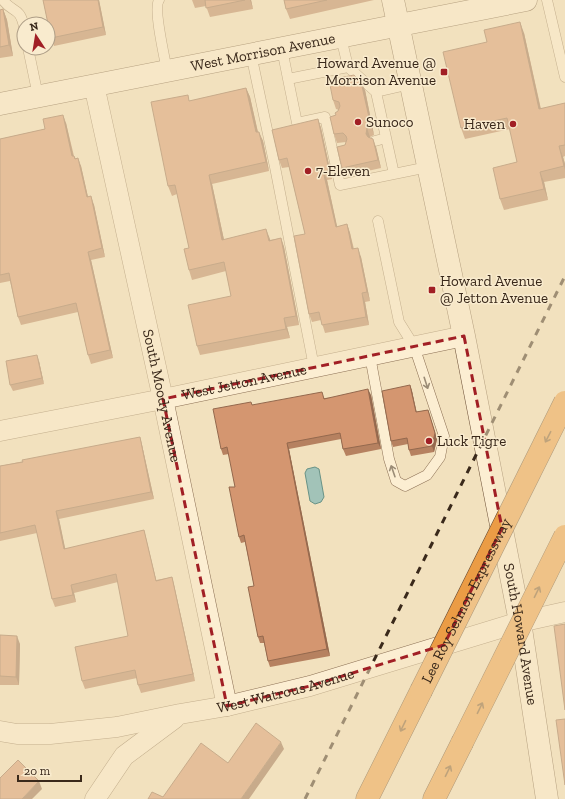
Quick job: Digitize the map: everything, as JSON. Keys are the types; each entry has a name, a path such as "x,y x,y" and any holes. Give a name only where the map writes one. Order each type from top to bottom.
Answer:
{"highway":[{"name":"Lee Roy Selmon Expressway","path":"367,799 565,402"},
{"path":"434,799 565,536"}],"main road":[{"name":"South Howard Avenue","path":"393,0 464,336 520,622 547,799"},
{"name":"West Morrison Avenue","path":"0,104 526,0"}],"street":[{"name":"South Moody Avenue","path":"94,85 163,399 227,706"},
{"name":"West Jetton Avenue","path":"0,431 163,399 464,336"},
{"name":"West Watrous Avenue","path":"0,731 17,734 50,734 117,727 227,706 310,686 520,622 565,612"},
{"path":"96,799 124,756 180,714"}],"lane":[{"path":"3,0 19,12 20,16"},
{"path":"547,0 565,77"},
{"path":"155,1 167,71"},
{"path":"341,37 348,67 376,92 394,174"},
{"path":"282,48 297,123 337,115"},
{"path":"251,54 275,167 314,367"},
{"path":"30,56 38,96"},
{"path":"288,80 348,67"},
{"path":"376,92 411,84"},
{"path":"368,109 379,106"},
{"path":"325,118 340,185 428,167"},
{"path":"375,141 386,138"},
{"path":"332,150 344,148"},
{"path":"370,356 389,459 396,481 405,486 427,475 440,457 444,436 414,346 399,322 378,221"}],"highlighted area":[{"path":"464,336 502,528 444,645 310,686 227,706 163,399"}],"water":[{"path":"315,467 319,469 324,497 321,502 315,504 310,501 305,473 307,469"}],"building":[{"path":"43,0 98,0 103,27 56,37 56,16 46,16"},
{"path":"205,0 245,0 206,8"},
{"path":"284,0 327,0 286,9"},
{"path":"3,9 9,45 0,47 0,10"},
{"name":"Haven","path":"520,22 539,109 565,103 565,145 559,146 564,166 540,172 544,189 500,199 493,168 517,162 507,118 461,128 443,52 487,42 484,30"},
{"path":"354,75 361,82 371,126 367,128 366,134 368,137 373,139 378,160 342,168 337,147 345,145 347,139 343,133 334,134 330,117 336,115 335,113 338,111 340,106 339,102 333,100 329,80"},
{"path":"246,88 256,132 259,132 266,162 209,175 222,240 266,229 269,241 281,238 296,316 284,318 286,329 197,346 188,305 231,296 224,262 189,270 184,249 189,248 175,185 168,186 151,102 188,95 189,101"},
{"path":"63,115 72,156 74,156 75,159 78,158 87,197 91,196 102,248 88,252 110,350 88,355 76,303 18,317 9,273 0,275 0,139 45,129 43,119"},
{"path":"318,119 329,170 323,171 336,227 347,224 352,249 358,248 367,292 362,293 366,317 322,325 319,312 309,314 294,236 305,234 287,158 279,160 272,130"},
{"path":"37,355 42,378 10,385 6,361"},
{"path":"410,385 416,412 428,410 435,433 432,446 409,450 407,438 391,441 382,391"},
{"path":"368,389 378,443 343,449 340,433 287,443 327,649 268,661 263,636 258,637 248,587 254,586 244,535 239,537 229,487 235,487 227,447 221,449 213,409 251,402 252,405 322,392 324,399"},
{"path":"140,437 151,492 56,511 64,549 144,530 156,581 172,577 193,674 138,685 135,670 82,681 75,647 128,636 116,574 71,585 73,595 52,599 35,525 0,533 0,466 23,462 22,460"},
{"path":"565,624 565,710 554,626"},
{"path":"0,635 17,636 16,677 0,676"},
{"path":"565,719 565,785 556,720"},
{"path":"256,723 281,742 241,799 148,799 152,792 163,797 201,743 228,763"},
{"path":"18,760 39,781 22,799 0,799 0,778"}],"railway":[{"path":"305,799 565,276"}],"place":[{"name":"Howard Avenue @ Morrison Avenue","path":"444,72"},
{"name":"Sunoco","path":"358,122"},
{"name":"Haven","path":"513,124"},
{"name":"7-Eleven","path":"308,171"},
{"name":"Howard Avenue @ Jetton Avenue","path":"432,290"},
{"name":"Luck Tigre","path":"429,441"}]}
